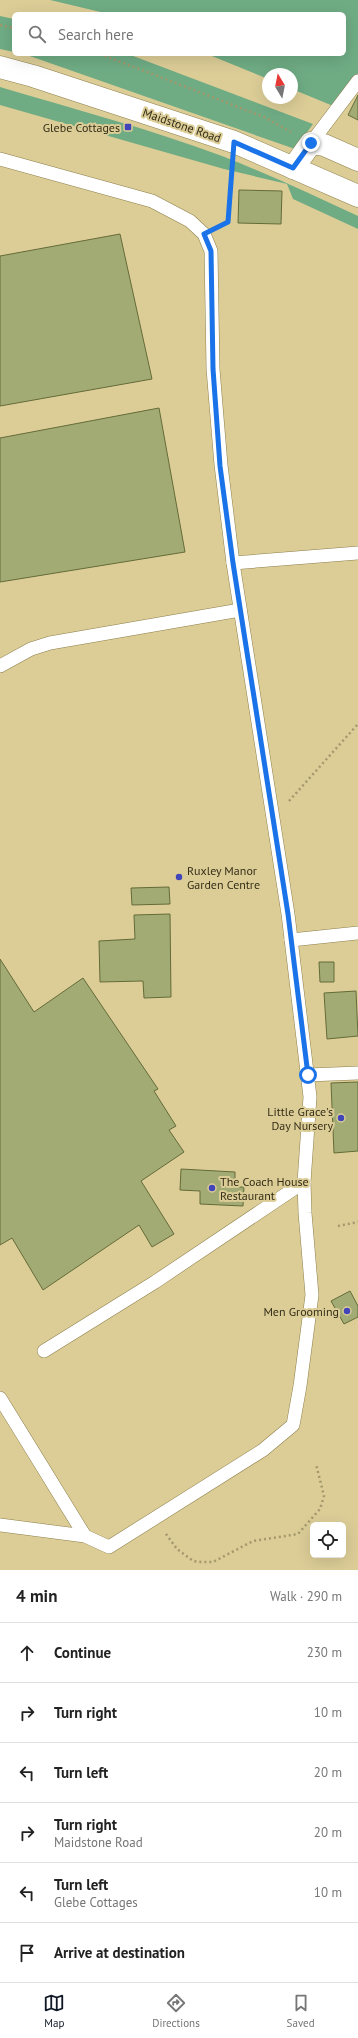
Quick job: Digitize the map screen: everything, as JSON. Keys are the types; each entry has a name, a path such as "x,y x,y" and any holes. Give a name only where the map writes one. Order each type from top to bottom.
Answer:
{"main road":[{"name":"Maidstone Road","path":"0,68 40,78 234,142 358,196"},
{"path":"293,168 311,143 324,145 358,160"}],"lane":[{"path":"311,143 358,81"},
{"path":"0,158 152,201 190,221 204,234 211,251 213,369 216,415 233,563 291,940 308,1075 310,1097 304,1182 312,1295 300,1386 293,1425 262,1450 109,1547 85,1536 0,1525"},
{"path":"233,563 358,553"},
{"path":"0,666 30,649 50,643 240,610"},
{"path":"291,940 358,933"},
{"path":"308,1075 358,1073"},
{"path":"44,1351 155,1282 304,1182"},
{"path":"0,1398 85,1536"}],"path":[{"path":"0,25 12,28"},
{"path":"105,56 264,117 311,143"},
{"path":"204,234 228,222 234,142"},
{"path":"272,812 281,811 358,724"},
{"path":"338,1226 358,1222"},
{"path":"155,1519 177,1549 193,1561 201,1562 213,1562 253,1541 298,1534 320,1509 324,1496 316,1464"}],"green space":[{"path":"50,0 358,0 358,86 338,108 298,91 298,68 262,68 262,77 212,56 346,56 346,12 101,12"},
{"path":"0,16 12,19 12,52 0,49"},
{"path":"30,56 133,56 313,124 295,149"},
{"path":"0,87 140,128 222,156 273,177 358,216 358,229 293,199 287,184 224,169 0,105"}],"building":[{"path":"358,95 358,120 348,115"},
{"path":"239,190 282,191 281,224 238,223"},
{"path":"120,234 152,379 0,406 0,256"},
{"path":"159,408 185,552 0,582 0,438"},
{"path":"169,887 170,904 132,905 131,888"},
{"path":"170,914 171,997 144,998 143,981 100,982 99,941 135,939 134,915"},
{"path":"0,959 34,1012 83,978 158,1089 154,1091 176,1126 169,1130 184,1152 141,1181 174,1234 152,1247 139,1225 43,1290 12,1238 0,1245"},
{"path":"319,962 334,962 334,982 320,982"},
{"path":"356,991 358,1036 327,1039 324,993"},
{"path":"358,1082 358,1151 334,1153 331,1083"},
{"name":"The Coach House Restaurant","path":"181,1169 235,1172 235,1187 244,1187 243,1206 200,1204 200,1191 180,1190"},
{"name":"Men Grooming","path":"350,1291 358,1306 358,1317 344,1324 331,1301"}],"place":[{"name":"Glebe Cottages","path":"128,127"},
{"name":"Ruxley Manor Garden Centre","path":"179,877"},
{"name":"Little Grace's Day Nursery","path":"341,1118"},
{"name":"The Coach House Restaurant","path":"212,1188"},
{"name":"Men Grooming","path":"347,1311"}],"route":[{"path":"308,1075 288,914 233,563 220,466 213,369 211,251 204,234 228,222 234,142 293,168 311,143"}]}
